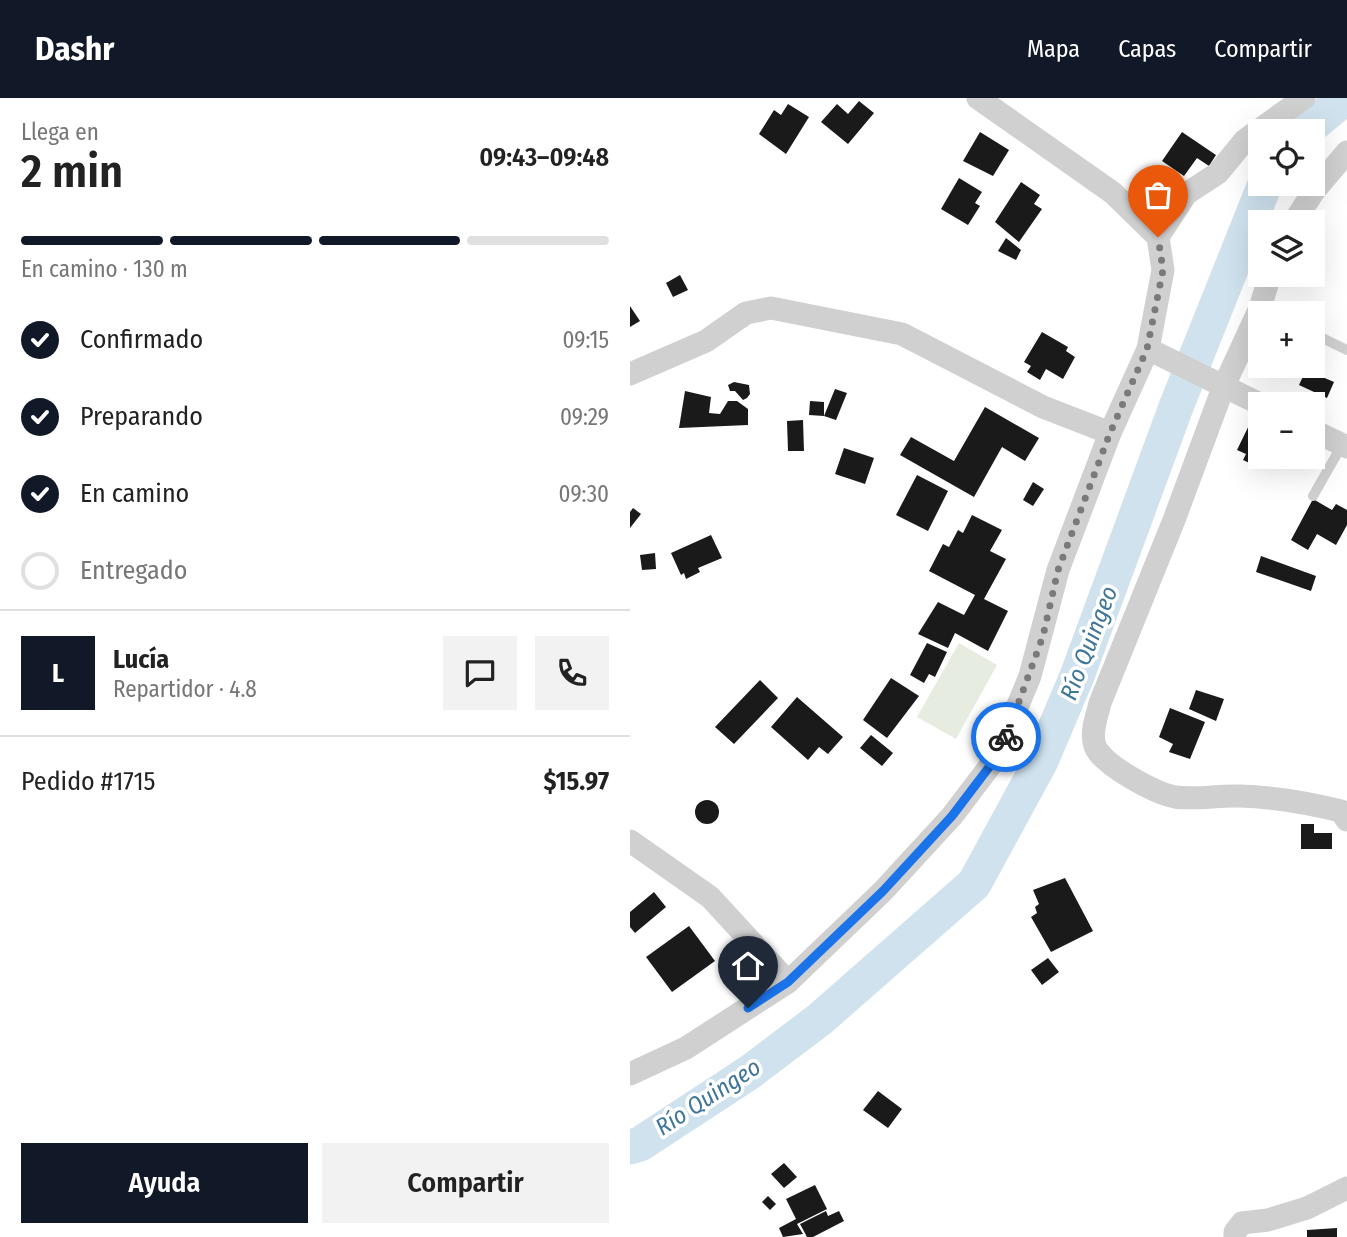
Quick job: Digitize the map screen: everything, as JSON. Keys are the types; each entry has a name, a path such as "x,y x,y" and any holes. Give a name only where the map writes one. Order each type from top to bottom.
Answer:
{"street":[{"path":"630,1074 687,1048 788,982 900,872 952,816 996,758 1030,676 1058,570 1110,433 1156,354 1163,270 1158,237 1114,193 978,98"},
{"path":"1158,237 1186,194 1218,173 1245,140 1304,98"},
{"path":"1302,210 1347,152"},
{"path":"630,374 706,341 746,313 771,308 902,334 1043,407 1110,433"},
{"path":"1248,339 1219,386 1174,520 1100,703 1093,732 1095,746 1105,760 1148,786 1174,797 1239,796 1312,804 1341,811 1347,820"},
{"path":"1156,354 1248,399"},
{"path":"1325,436 1344,446"},
{"path":"630,841 710,897 788,982"},
{"path":"1235,1237 1235,1232 1242,1223 1268,1220 1307,1208 1347,1188"}],"lane":[{"path":"1325,339 1347,350"},
{"path":"1312,496 1344,446"}],"shaded area":[{"path":"959,643 997,665 956,739 917,717"}],"building":[{"path":"859,101 874,113 848,144 821,122 837,104 848,114"},
{"path":"788,104 809,117 786,154 759,134 774,110 781,115"},
{"path":"980,132 1009,150 993,176 963,161"},
{"path":"1182,132 1216,155 1209,166 1197,158 1184,176 1162,161"},
{"path":"959,178 982,192 975,203 980,206 968,225 941,209"},
{"path":"1021,182 1040,195 1034,204 1042,209 1019,242 995,222"},
{"path":"1006,238 1021,250 1016,260 998,251"},
{"path":"680,275 688,290 673,297 666,283"},
{"path":"630,306 640,321 630,327"},
{"path":"1042,332 1068,347 1066,351 1075,357 1063,379 1046,369 1040,380 1027,372 1031,366 1024,362"},
{"path":"1302,378 1325,378 1334,382 1327,398 1325,392 1314,392 1299,385"},
{"path":"734,382 749,385 750,394 747,398 743,400 735,391 730,391 728,385"},
{"path":"835,389 847,393 836,420 824,416"},
{"path":"685,391 711,397 709,413 720,414 728,401 737,401 748,409 748,425 679,428"},
{"path":"810,401 824,402 824,416 809,415"},
{"path":"985,407 1039,438 1025,461 1002,447 974,497 900,455 911,437 954,461"},
{"path":"803,420 804,451 788,451 787,421"},
{"path":"1248,427 1248,462 1243,460 1246,454 1237,450"},
{"path":"844,448 874,458 865,484 835,474"},
{"path":"917,475 948,491 928,531 896,515"},
{"path":"1033,482 1044,489 1033,506 1023,500"},
{"path":"1313,499 1332,510 1336,504 1347,510 1347,525 1336,545 1317,534 1308,550 1291,540"},
{"path":"633,508 641,514 630,528 630,512"},
{"path":"972,515 1002,530 990,551 1006,559 984,599 1008,611 988,651 955,633 948,648 918,634 938,602 964,615 975,595 929,571 943,544 949,547 958,530 963,533"},
{"path":"711,535 722,558 698,568 700,572 686,579 684,573 681,575 671,553"},
{"path":"655,553 656,569 642,570 640,555"},
{"path":"1261,556 1316,576 1311,591 1256,572"},
{"path":"927,643 947,652 935,677 929,674 924,683 910,675"},
{"path":"891,678 919,696 887,738 863,720"},
{"path":"760,680 778,698 734,744 715,727"},
{"path":"1196,690 1224,699 1216,721 1189,709"},
{"path":"797,697 843,737 828,754 819,747 808,760 771,727"},
{"path":"1170,708 1205,722 1190,759 1169,752 1173,744 1159,737"},
{"path":"871,735 893,753 882,766 860,748"},
{"path":"707,800 716,803 719,812 716,821 707,824 698,821 695,812 698,803"},
{"path":"1301,824 1314,824 1314,833 1332,833 1332,849 1301,849"},
{"path":"1065,878 1093,931 1051,952 1031,917 1037,913 1035,907 1039,904 1033,890"},
{"path":"654,892 666,907 635,933 630,927 630,912"},
{"path":"689,926 715,961 672,992 646,957"},
{"path":"1048,958 1059,972 1042,985 1031,970"},
{"path":"878,1091 902,1109 888,1128 863,1110"},
{"path":"784,1163 797,1177 784,1188 771,1174"},
{"path":"815,1185 827,1209 797,1224 803,1234 783,1237 779,1228 796,1219 786,1199"},
{"path":"768,1196 776,1204 770,1210 762,1202"},
{"path":"826,1211 828,1216 839,1211 844,1221 813,1237 807,1237 800,1224"},
{"path":"1337,1228 1337,1237 1307,1237 1307,1230"}],"waterway":[{"name":"Río Quingeo","path":"1320,119 1345,98"},
{"name":"Río Quingeo","path":"630,1147 640,1144 750,1072 820,1019 974,884 1041,761 1077,676 1176,407 1260,196"}],"way so far":[{"path":"1006,737 1043,636 1058,570 1110,433 1147,349 1160,299 1163,270 1158,237"}],"route":[{"path":"748,1008 788,982 883,891 952,816 996,758 1006,737"}]}
